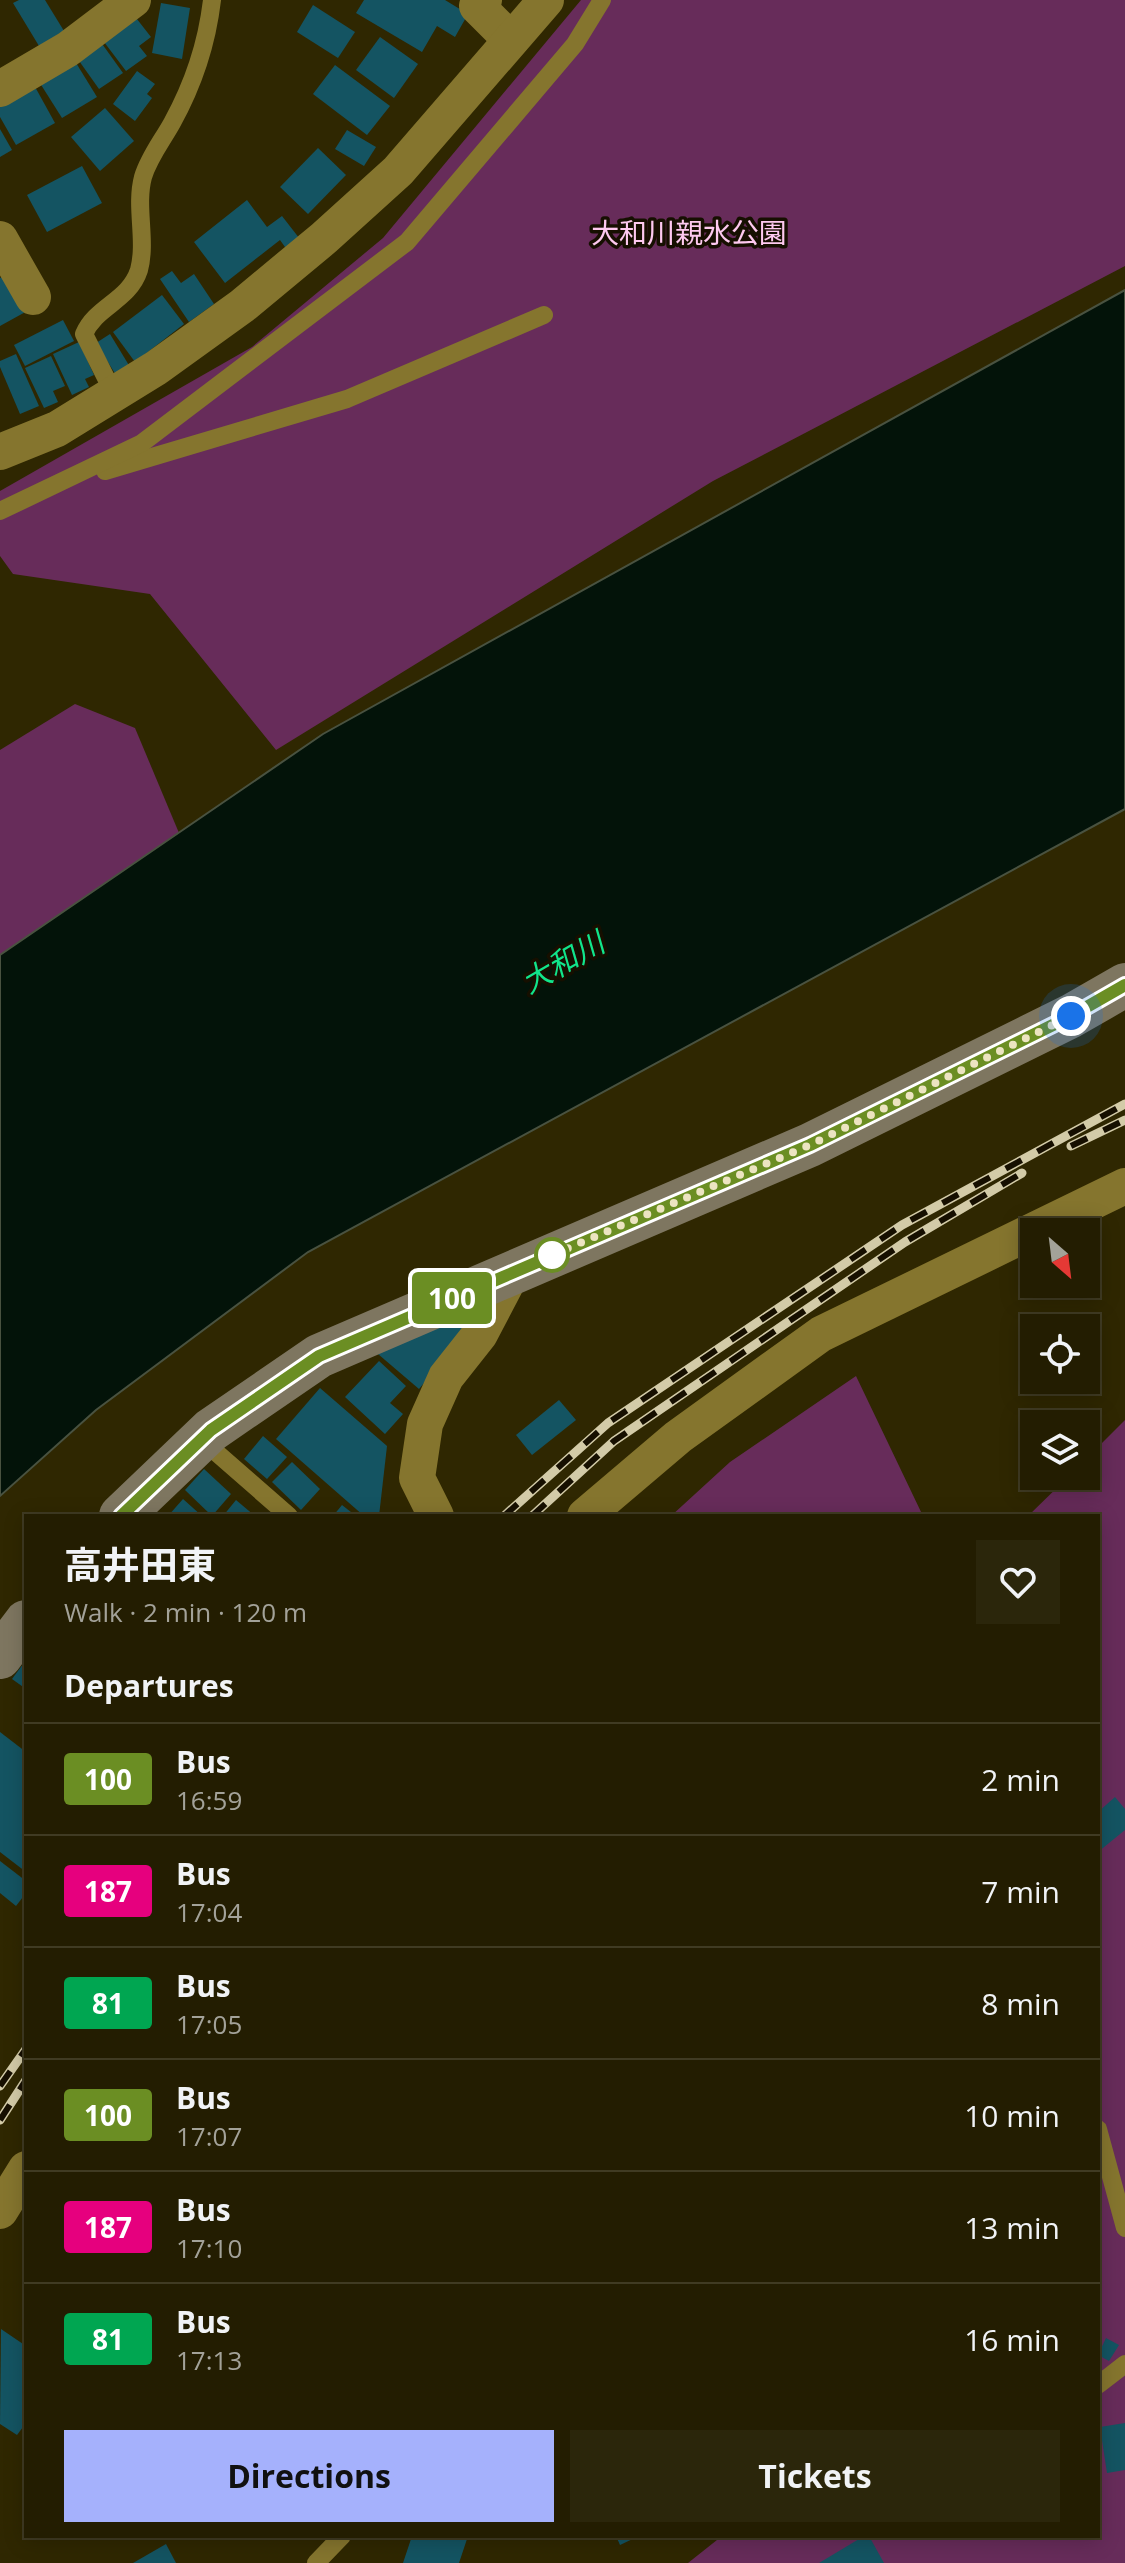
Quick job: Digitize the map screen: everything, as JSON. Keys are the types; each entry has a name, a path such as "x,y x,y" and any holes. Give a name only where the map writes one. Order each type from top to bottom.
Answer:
{"main road":[{"path":"129,1514 211,1430 319,1356 810,1145 1071,1016 1125,985"},
{"path":"0,1657 24,1625"}],"street":[{"path":"0,89 68,49 133,0"},
{"path":"484,0 477,6 511,40"},
{"path":"0,452 57,429 156,368 242,306 398,171 546,0"},
{"path":"0,239 33,297"},
{"path":"587,1514 678,1437 821,1334 1125,1186"},
{"path":"435,1514 417,1478 425,1424 446,1377 480,1334 513,1271"},
{"path":"0,2211 24,2172"}],"lane":[{"path":"114,394 84,334 89,323 128,292 139,269 139,208 143,178 153,153 187,95 209,27 212,0"},
{"path":"0,511 142,443 407,242 575,44 602,0"},
{"path":"52,486 347,399 544,315"},
{"path":"202,1440 287,1514"},
{"path":"1100,2136 1125,2228"},
{"path":"1100,2383 1125,2364"},
{"path":"316,2563 340,2538"}],"green space":[{"name":"大和川親水公園","path":"581,0 1125,0 1125,266 713,481 276,750 150,594 13,574 0,556 0,491 252,347 383,238"},
{"path":"75,704 135,728 179,833 0,955 0,750"},
{"path":"856,1376 922,1514 673,1514 730,1462"},
{"path":"1125,1420 1125,2563 688,2563 719,2538 1100,2538 1100,1833 1107,1825 1100,1806 1100,1514 1030,1514 1055,1490 1100,1490 1100,1445"}],"water":[{"name":"大和川","path":"1125,290 1125,809 308,1252 96,1410 0,1496 0,955 323,734"}],"building":[{"path":"19,0 45,0 64,31 39,46 13,3"},
{"path":"364,0 445,0 468,14 455,37 437,26 422,52 356,13"},
{"path":"161,3 190,8 182,59 152,53"},
{"path":"313,5 355,32 338,58 297,32"},
{"path":"133,14 151,37 139,46 147,56 126,71 101,38"},
{"path":"380,37 418,64 394,98 356,70"},
{"path":"100,41 123,73 99,89 77,58"},
{"path":"73,58 97,97 62,118 38,80"},
{"path":"335,65 390,106 367,135 313,94"},
{"path":"137,71 155,84 147,94 152,98 135,121 113,104"},
{"path":"34,85 55,123 16,145 0,117 0,104"},
{"path":"105,108 134,141 100,171 71,137"},
{"path":"0,129 12,150 0,157"},
{"path":"347,130 376,147 364,166 335,149"},
{"path":"318,148 346,175 308,214 280,187"},
{"path":"82,166 102,203 47,232 27,195"},
{"path":"247,200 267,227 282,216 303,243 290,254 280,240 225,283 194,242"},
{"path":"172,271 181,283 194,274 214,304 189,322 160,279"},
{"path":"8,273 29,310 0,326 0,278"},
{"path":"162,295 184,324 135,362 113,332"},
{"path":"63,320 74,341 25,366 14,345"},
{"path":"110,334 130,367 116,375 96,343"},
{"path":"79,342 94,375 85,379 89,387 72,395 53,354"},
{"path":"16,354 39,406 20,414 0,367 0,361"},
{"path":"51,356 65,386 53,391 58,402 44,408 25,368"},
{"path":"450,1318 467,1332 419,1389 378,1354"},
{"path":"379,1361 406,1386 390,1403 403,1414 385,1434 345,1397"},
{"path":"320,1388 387,1446 379,1514 362,1514 276,1439"},
{"path":"559,1400 576,1420 532,1455 516,1435"},
{"path":"263,1436 287,1457 267,1479 244,1459"},
{"path":"292,1462 320,1489 301,1510 272,1482"},
{"path":"204,1469 231,1494 214,1514 210,1514 185,1490"},
{"path":"183,1499 200,1514 170,1514"},
{"path":"236,1500 253,1514 225,1514"},
{"path":"342,1505 353,1514 335,1514"},
{"path":"24,1663 24,1688 12,1679"},
{"path":"0,1732 24,1750 24,1870 0,1852"},
{"path":"1115,1797 1125,1809 1125,1830 1100,1850 1100,1810"},
{"path":"0,1861 24,1879 24,1896 16,1906 0,1893"},
{"path":"1,2329 24,2345 24,2426 17,2435 0,2424"},
{"path":"1106,2338 1119,2345 1109,2361 1100,2356"},
{"path":"1125,2423 1125,2470 1107,2473 1100,2427"},
{"path":"411,2538 467,2539 459,2563 403,2563"},
{"path":"617,2538 635,2538 620,2545"},
{"path":"861,2538 870,2538 884,2563 819,2563"},
{"path":"166,2544 176,2563 133,2563"}],"railway":[{"path":"506,1514 608,1423 902,1225 1125,1104"},
{"path":"1071,1146 1125,1120"},
{"path":"534,1514 614,1441 905,1242 1022,1173"},
{"path":"0,2086 24,2052"},
{"path":"0,2120 24,2083"}],"bus line":[{"name":"100","path":"123,1514 211,1430 319,1356 810,1145 1071,1016 1125,985"}],"route":[{"path":"552,1255 540,1260 810,1145 1071,1016"}]}
